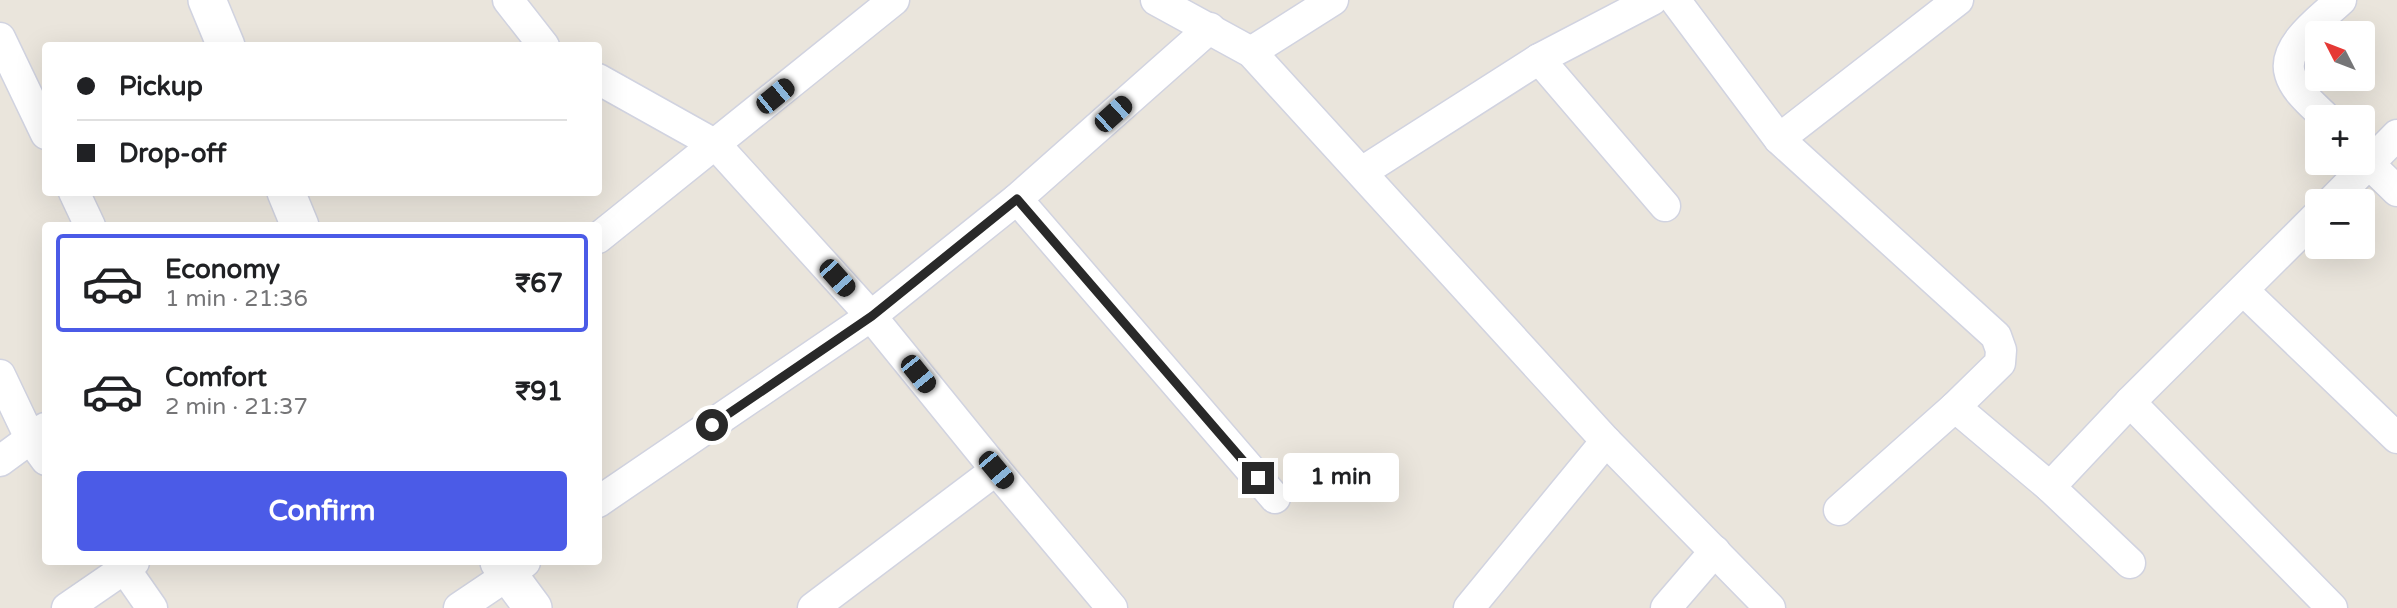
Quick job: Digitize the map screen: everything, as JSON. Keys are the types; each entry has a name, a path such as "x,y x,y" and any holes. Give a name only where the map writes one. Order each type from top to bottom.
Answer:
{"street":[{"path":"207,0 224,42"},
{"path":"508,0 541,42"},
{"path":"602,235 894,0"},
{"path":"1156,0 1251,52 1606,441 1770,608"},
{"path":"1251,52 1333,0"},
{"path":"1362,173 1539,59 1652,0"},
{"path":"1675,0 1780,139 1996,336 2001,350 2000,363 1955,407 1839,510"},
{"path":"1780,139 1958,0"},
{"path":"2313,105 2297,88 2290,76 2288,65 2297,41 2342,0"},
{"path":"602,499 872,316 1017,199 1210,28"},
{"path":"0,38 42,126"},
{"path":"1539,59 1665,206"},
{"path":"602,81 716,145 872,316 1101,604"},
{"path":"2375,153 2397,135"},
{"path":"2375,169 2397,191"},
{"path":"2342,189 2354,175"},
{"path":"76,196 88,222"},
{"path":"288,196 298,222"},
{"path":"1017,199 1275,498"},
{"path":"2050,487 2130,402 2305,228"},
{"path":"2244,291 2397,438"},
{"path":"0,375 40,442 0,461"},
{"path":"2130,402 2332,608"},
{"path":"1955,407 2050,487 2130,563"},
{"path":"1469,608 1606,441"},
{"path":"813,608 996,470"},
{"path":"1666,608 1715,551"},
{"path":"67,608 125,565"},
{"path":"127,565 152,608"},
{"path":"459,608 510,566 533,608"}],"route":[{"path":"712,425 872,316 1017,199 1258,478"}]}
